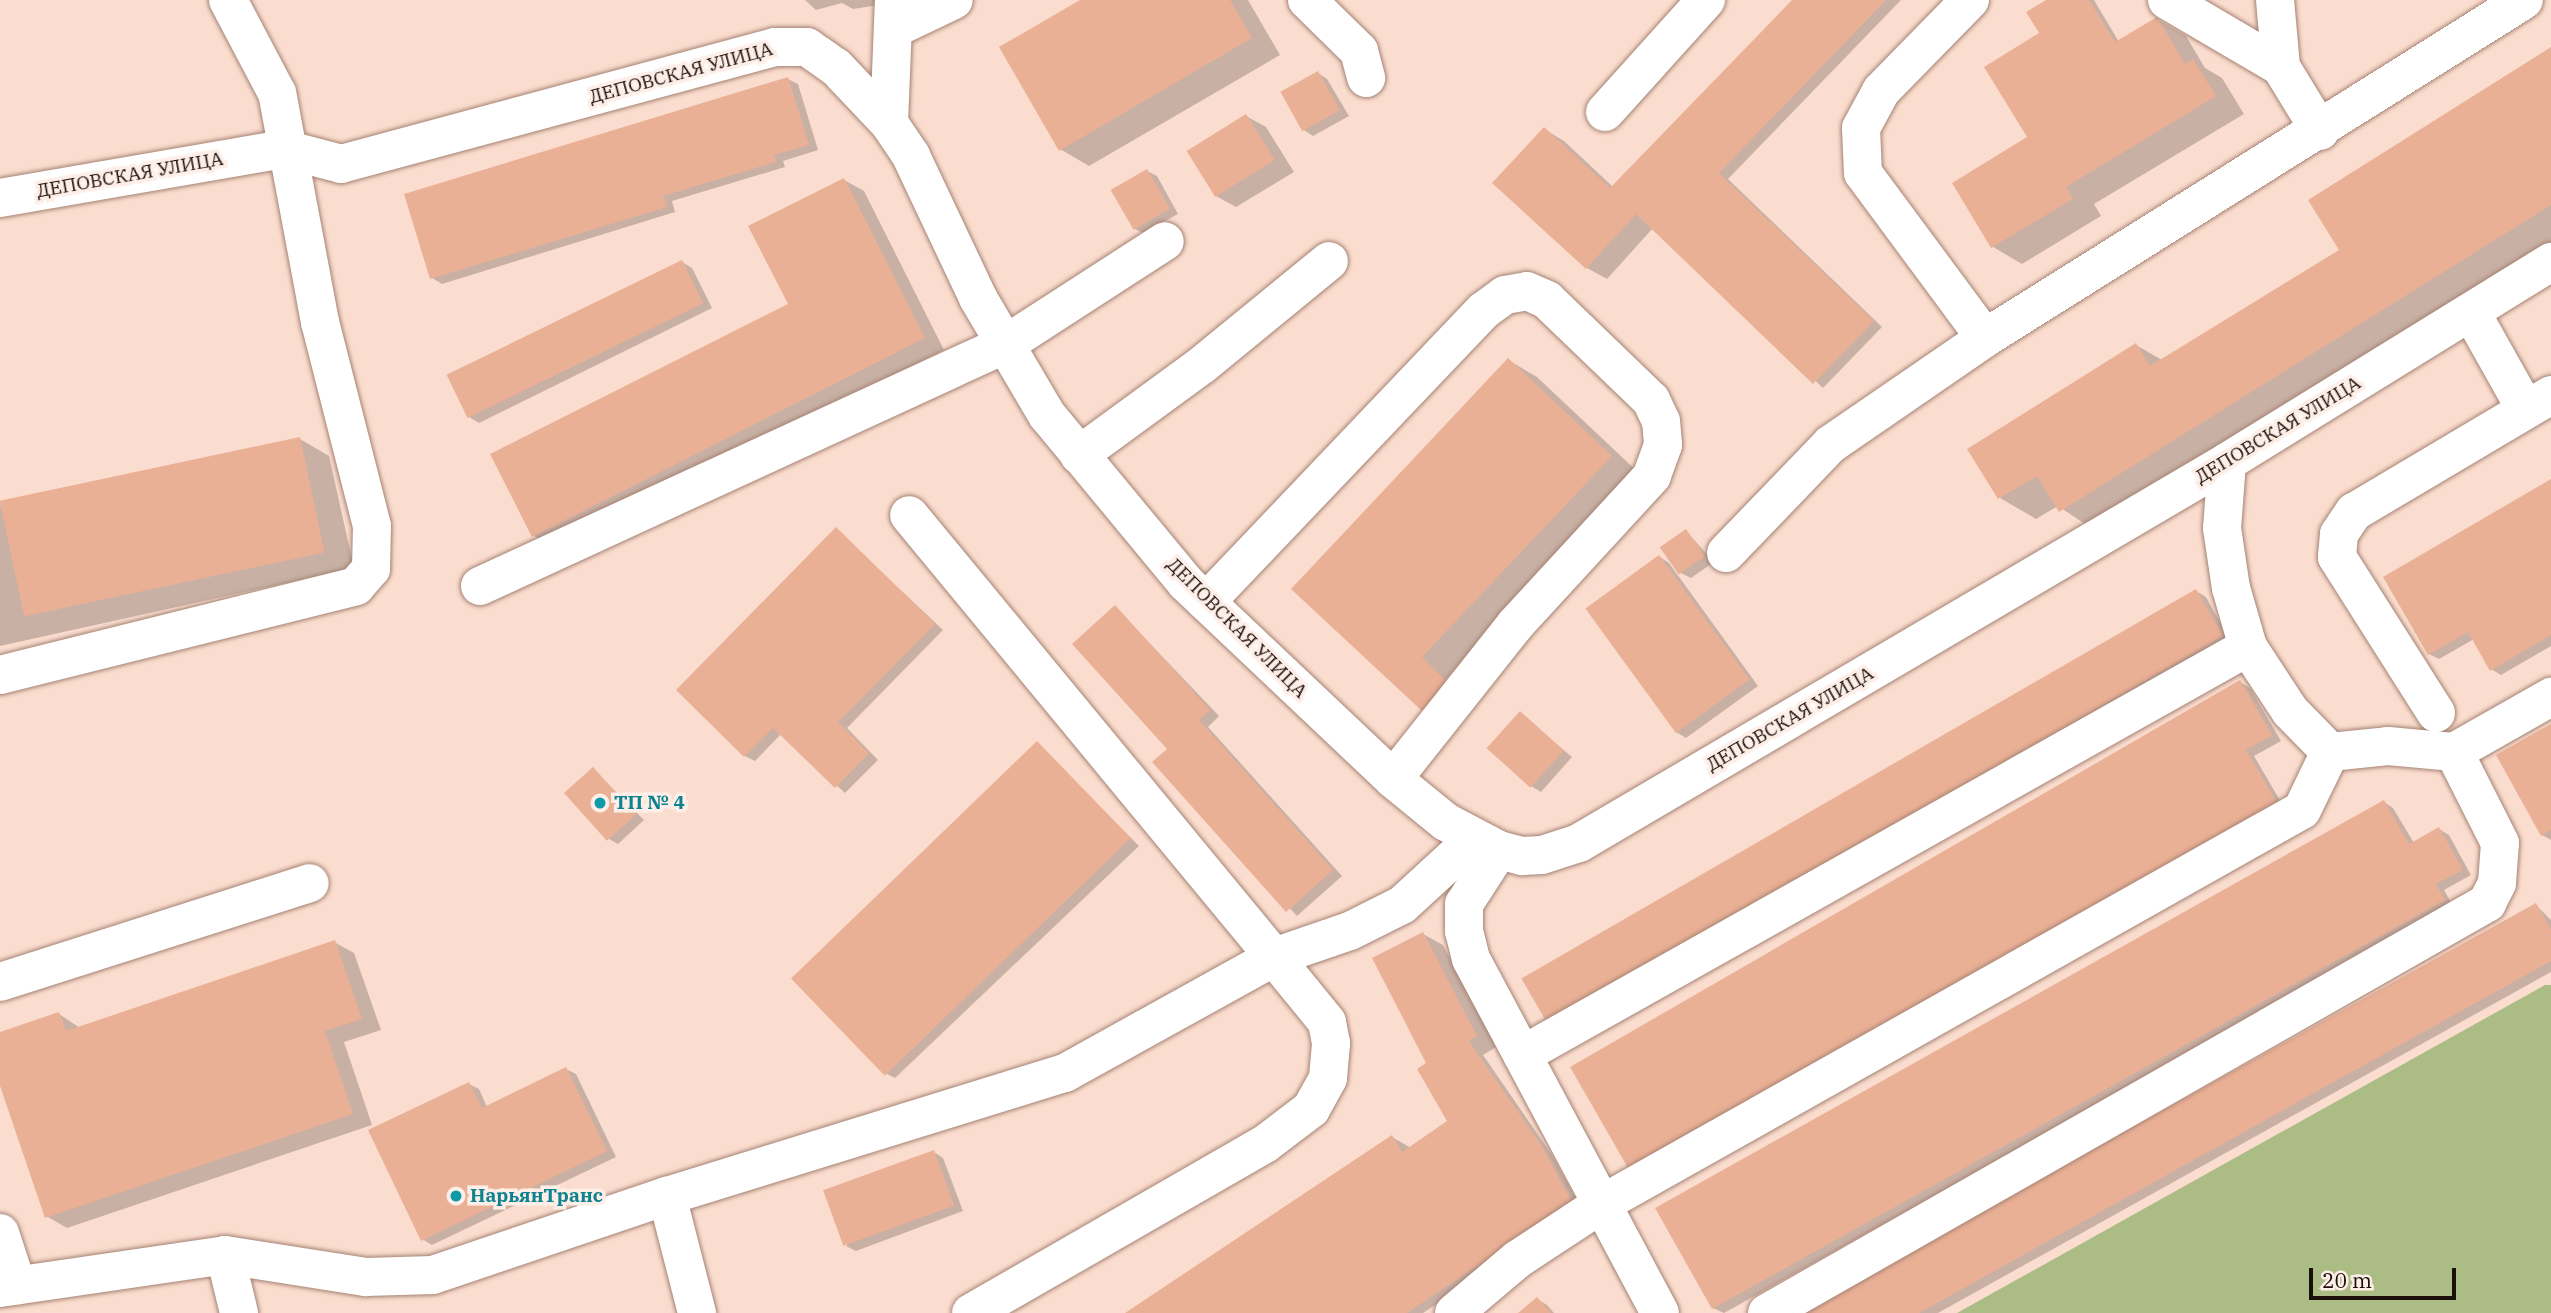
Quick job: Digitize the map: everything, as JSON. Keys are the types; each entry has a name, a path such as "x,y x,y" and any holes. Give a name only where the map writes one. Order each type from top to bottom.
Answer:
{"street":[{"path":"0,675 356,586 371,569 372,526 320,322 284,149 277,93 228,0"},
{"path":"889,124 895,14 954,0"},
{"path":"1307,0 1359,51 1366,78"},
{"path":"1605,112 1706,0"},
{"path":"1970,0 1881,91 1861,128 1863,173 1984,338"},
{"path":"2167,0 2281,67"},
{"path":"2275,0 2281,67 2319,131"},
{"path":"1726,553 1830,444 1984,338 2319,131 2524,0"},
{"name":"ДЕПОВСКАЯ УЛИЦА","path":"0,198 284,149 341,164 794,45 807,47 835,67 889,124 911,156 978,298 1047,415 1206,602 1393,779 1446,822 1487,844 1542,855 1579,842 2227,462 2551,262"},
{"path":"480,586 1006,344 1165,241"},
{"path":"1079,455 1202,365 1329,261"},
{"path":"1206,602 1483,311 1506,295 1527,290 1547,300 1651,400 1661,421 1663,445 1652,477 1515,625 1393,779"},
{"path":"2436,713 2337,557 2339,534 2354,512 2539,403 2471,312"},
{"path":"2227,462 2222,528 2231,588 2248,647 2290,711 2330,752"},
{"path":"909,515 1327,1022 1331,1043 1328,1078 1311,1109 1265,1144 971,1313"},
{"path":"1522,1055 2248,647"},
{"path":"2330,752 2388,746 2454,752 2551,697"},
{"path":"1454,1313 1518,1259 1600,1205 2302,810 2330,752"},
{"path":"1766,1313 2487,903 2497,883 2500,843 2454,752"},
{"path":"0,1233 9,1287 226,1255 366,1277 433,1275 667,1196 1065,1073 1274,957 1350,931 1402,905 1487,844"},
{"path":"1487,844 1464,904 1464,931 1471,959 1660,1313"},
{"path":"0,982 310,883"},
{"path":"667,1196 697,1313"},
{"path":"226,1255 239,1313"}],"green space":[{"path":"2545,985 2551,985 2551,1313 1957,1313"}],"building":[{"path":"1080,0 1230,0 1252,38 1059,151 999,47"},
{"path":"1792,0 1886,0 1719,173 1874,321 1813,384 1636,214 1586,269 1492,183 1544,127 1610,188"},
{"path":"2046,0 2089,0 2115,42 2157,17 2185,64 2193,59 2216,96 2066,187 2073,199 1991,248 1952,183 2027,137 1984,67 2039,33 2026,12"},
{"path":"2551,47 2551,205 2059,512 2037,476 1998,499 1967,449 2136,343 2150,366 2339,250 2308,200"},
{"path":"1318,71 1340,110 1302,131 1280,92"},
{"path":"788,77 809,145 774,155 776,162 663,196 667,207 430,279 404,194"},
{"path":"1246,114 1275,160 1215,197 1187,151"},
{"path":"1147,169 1170,209 1134,230 1111,190"},
{"path":"844,178 925,338 532,537 490,454 788,304 748,226"},
{"path":"682,260 703,303 468,418 447,375"},
{"path":"1508,358 1612,456 1422,657 1449,684 1422,711 1291,589"},
{"path":"300,437 325,552 24,616 0,501"},
{"path":"2551,479 2551,635 2490,671 2468,632 2428,655 2383,577"},
{"path":"836,527 935,624 838,722 869,753 835,788 773,728 744,757 676,690"},
{"path":"1686,529 1705,556 1679,574 1660,547"},
{"path":"1659,555 1750,680 1676,733 1585,608"},
{"path":"2196,589 2223,636 1548,1025 1521,978"},
{"path":"1115,605 1210,710 1199,720 1333,870 1286,912 1152,762 1167,749 1072,644"},
{"path":"2240,680 2272,735 2246,750 2277,803 1632,1175 1570,1067"},
{"path":"1520,711 1564,750 1530,788 1487,748"},
{"path":"2551,724 2551,830 2541,836 2496,755"},
{"path":"1037,741 1131,838 885,1076 791,979"},
{"name":"ТП № 4","path":"593,767 636,815 607,841 564,793"},
{"path":"2384,800 2409,844 2439,827 2463,870 2436,884 2445,900 1712,1309 1655,1208"},
{"path":"2536,903 2551,930 2551,961 1919,1313 1798,1313"},
{"path":"1423,932 1477,1036 1469,1041 1543,1148 1572,1202 1407,1313 1125,1313 1392,1135 1402,1152 1447,1121 1417,1069 1426,1063 1372,958"},
{"path":"335,940 362,1019 325,1031 353,1114 45,1218 0,1086 0,1032 59,1012 66,1031"},
{"name":"НарьянТранс","path":"566,1067 607,1151 421,1241 368,1130 469,1082 482,1108"},
{"path":"934,1150 954,1205 843,1246 823,1190"},
{"path":"1537,1297 1551,1313 1518,1313"}],"place":[{"name":"ТП № 4","path":"600,803"},
{"name":"НарьянТранс","path":"456,1196"}]}
